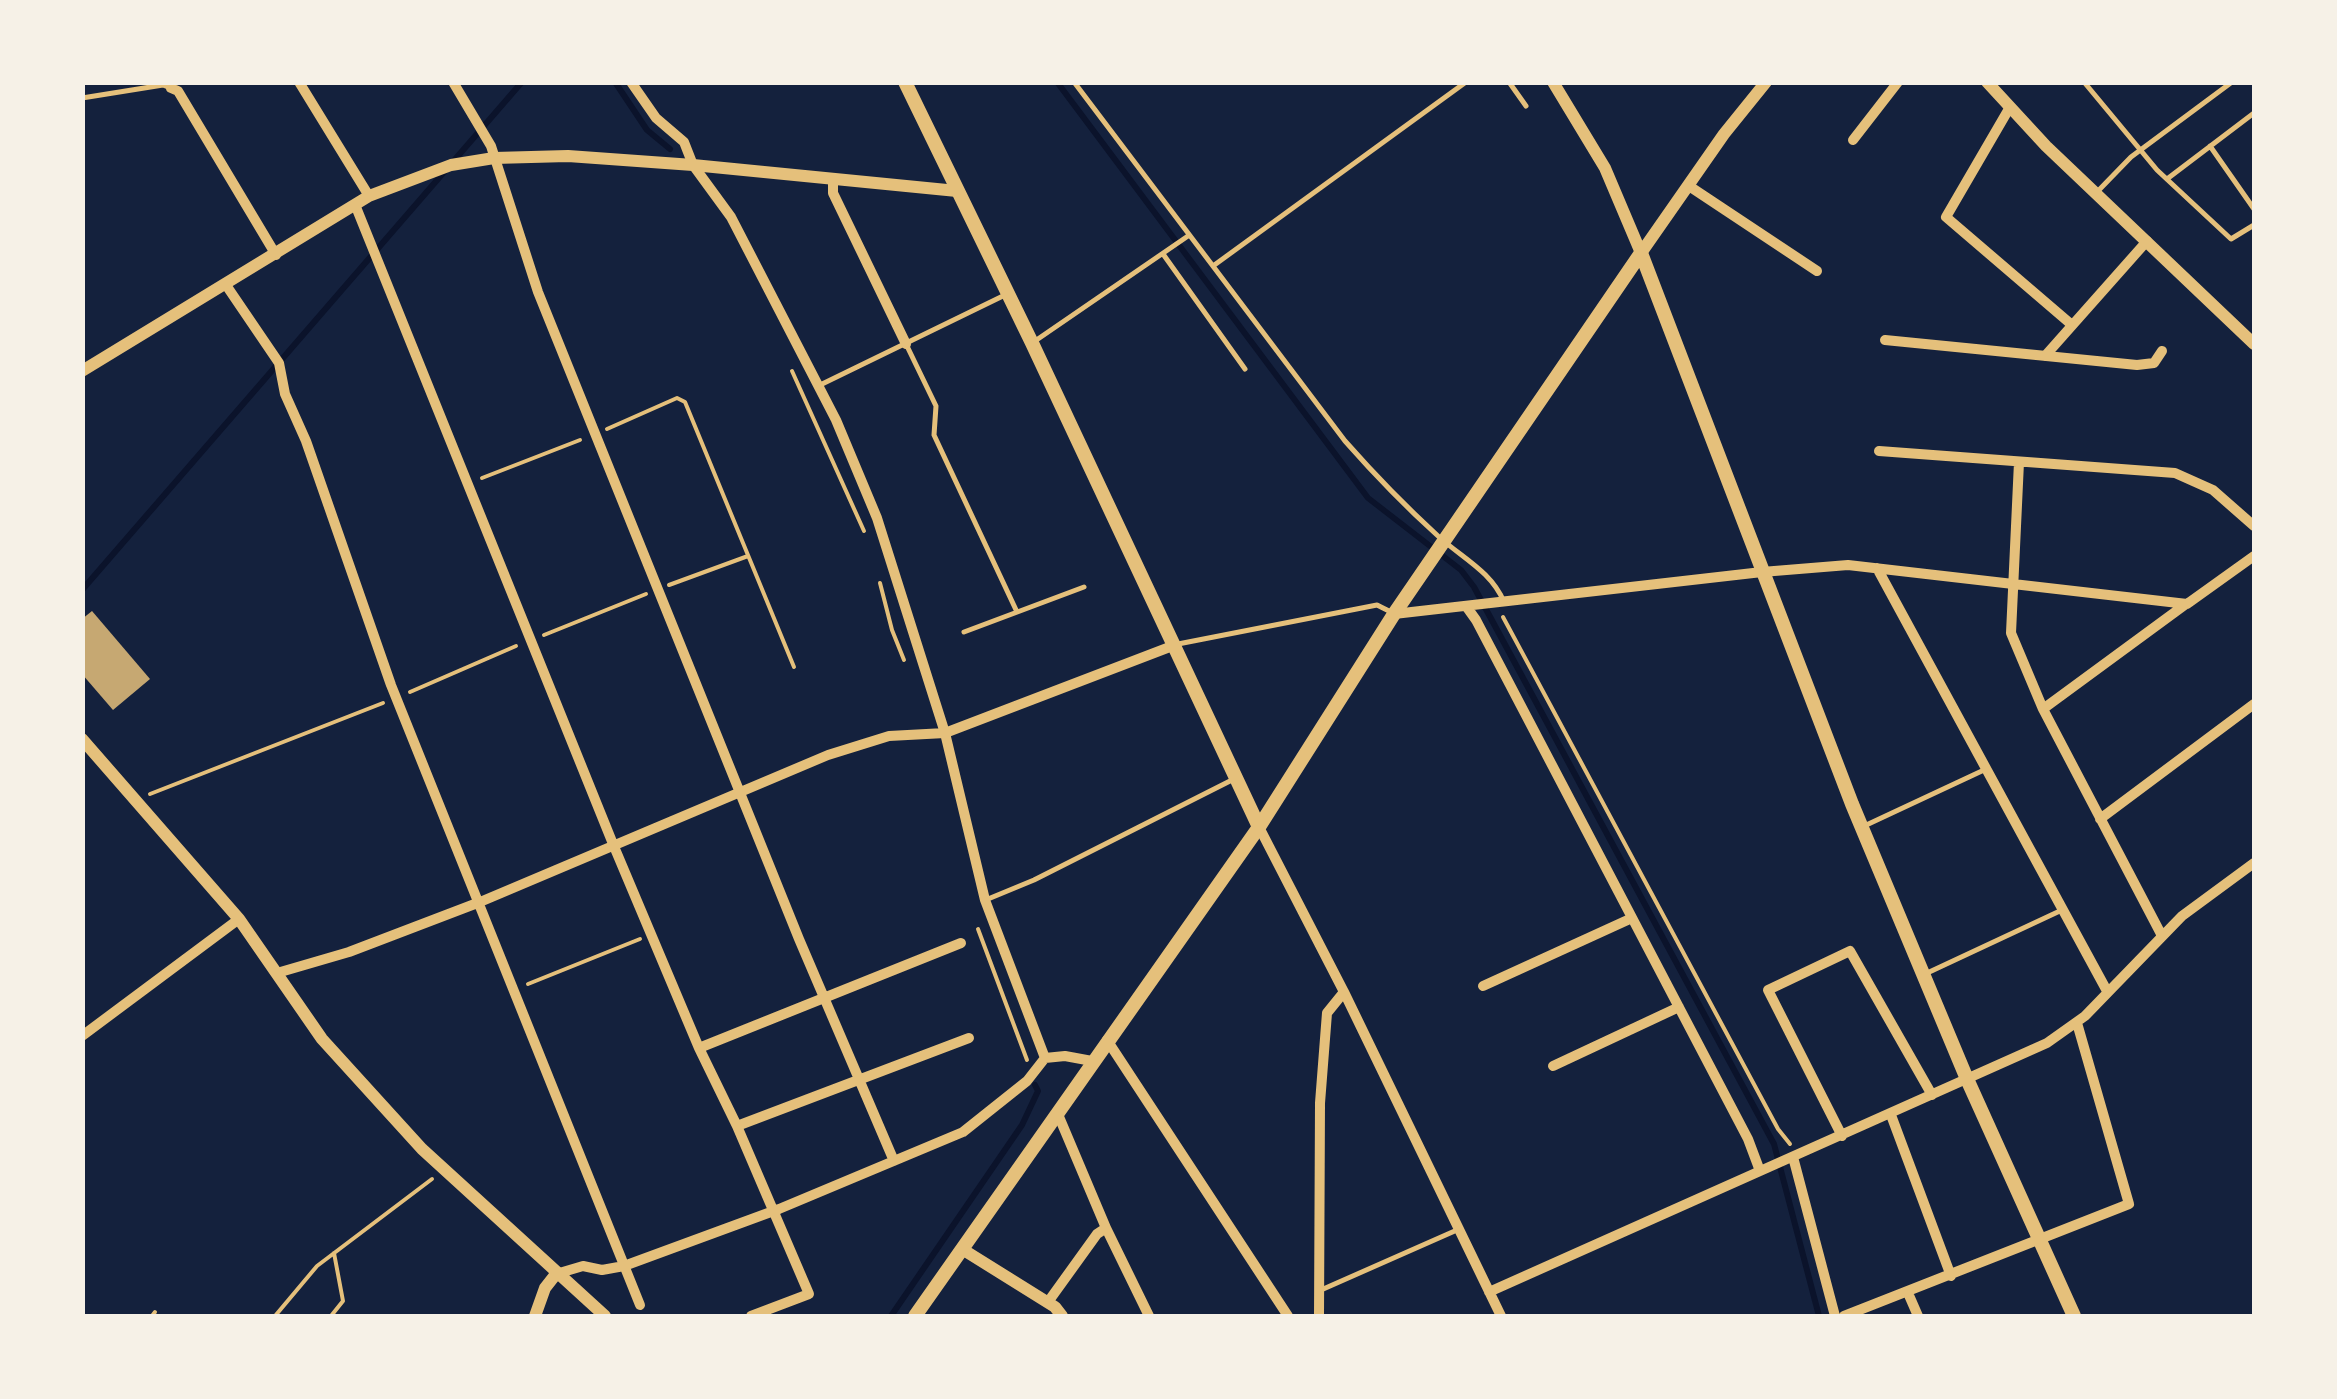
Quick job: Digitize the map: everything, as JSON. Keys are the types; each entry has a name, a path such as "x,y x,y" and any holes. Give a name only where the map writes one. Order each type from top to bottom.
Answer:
{"main road":[{"path":"905,82 1259,827"},
{"path":"915,1316 1259,827 1442,540 1641,254"},
{"path":"1641,254 1862,827 1967,1079 2074,1316"}],"street":[{"path":"299,82 369,196"},
{"path":"453,82 490,146 538,292 823,997 894,1160"},
{"path":"631,82 656,118 684,142 693,164 731,218 818,386 877,518 946,733 985,900 1045,1058"},
{"path":"1553,82 1606,168 1641,254"},
{"path":"1641,254 1766,82"},
{"path":"1853,140 1898,82"},
{"path":"1987,82 2254,344"},
{"path":"172,85 276,255"},
{"path":"2010,107 1946,217 2072,325"},
{"path":"82,371 369,196 451,165 494,158 568,156 693,164 957,191"},
{"path":"833,179 833,192 906,344"},
{"path":"1688,186 1817,271"},
{"path":"356,206 614,844 699,1048 809,1294 751,1316"},
{"path":"2045,356 2146,242"},
{"path":"226,286 279,363 285,394 306,441 396,698 640,1305"},
{"path":"1884,340 2137,365 2154,363 2162,351"},
{"path":"1879,450 2176,473 2213,490 2254,526"},
{"path":"2019,462 2011,633 2042,709 2161,934"},
{"path":"2042,709 2254,556"},
{"path":"1394,614 1762,572 1848,566 2187,604"},
{"path":"1877,568 2107,992"},
{"path":"1466,606 1748,1139 1760,1171"},
{"path":"277,973 349,952 480,902 828,755 890,736 946,733 1175,645"},
{"path":"2100,819 2254,704"},
{"path":"82,738 240,920 322,1039 443,1169 604,1316"},
{"path":"1259,827 1501,1316"},
{"path":"1489,1292 2047,1043 2077,1023 2161,934 2254,863"},
{"path":"1484,986 1632,918"},
{"path":"82,1036 240,920"},
{"path":"699,1048 961,943"},
{"path":"1842,1136 1768,990 1850,951 1932,1095"},
{"path":"1319,1316 1320,1103 1327,1013 1344,992"},
{"path":"1553,1066 1679,1008"},
{"path":"1844,1316 2129,1204 2077,1023"},
{"path":"737,1126 969,1038"},
{"path":"1107,1040 1288,1316"},
{"path":"534,1316 545,1288 556,1274 583,1266 602,1270 624,1266 773,1211 963,1132 1032,1074 1045,1058 1065,1056 1092,1061"},
{"path":"1057,1112 1106,1228 1149,1316"},
{"path":"1891,1114 1951,1276"},
{"path":"1794,1156 1835,1316"},
{"path":"1048,1302 1097,1234 1106,1228"},
{"path":"962,1249 1048,1302 1062,1316"},
{"path":"1908,1294 1918,1316"}],"lane":[{"path":"1074,82 1345,441 1442,540 1476,565 1498,588 1504,602"},
{"path":"1213,266 1466,82"},
{"path":"1509,82 1526,106"},
{"path":"2084,82 2120,129 2231,239 2254,225"},
{"path":"2096,193 2140,150 2232,82"},
{"path":"82,98 172,85"},
{"path":"2167,179 2251,115 2254,126"},
{"path":"2210,146 2254,209"},
{"path":"1032,343 1188,236"},
{"path":"1163,254 1245,369"},
{"path":"818,386 1008,294"},
{"path":"906,344 936,406 934,435 1017,612"},
{"path":"964,632 1084,587"},
{"path":"1175,645 1377,605 1394,614"},
{"path":"1862,827 1986,768"},
{"path":"985,900 1034,880 1236,778"},
{"path":"1923,975 2062,910"},
{"path":"1318,1291 1459,1230"}],"path":[{"path":"789,365 864,531"},
{"path":"468,484 676,398 685,402 794,667"},
{"path":"136,800 748,556"},
{"path":"879,581 906,665"},
{"path":"1504,602 1503,617 1794,1156"},
{"path":"976,918 1032,1074"},
{"path":"515,990 652,935"},
{"path":"275,1316 317,1266 443,1169"},
{"path":"331,1316 344,1301 334,1254"}],"building":[{"path":"92,611 150,679 113,710 82,674 82,619"}],"waterway":[{"path":"82,590 522,82"},
{"path":"615,82 647,130 670,149"},
{"path":"1057,82 1368,498 1461,570 1474,587 1774,1144 1819,1316"},
{"path":"891,1316 1022,1125 1038,1091 1035,1085"}]}
